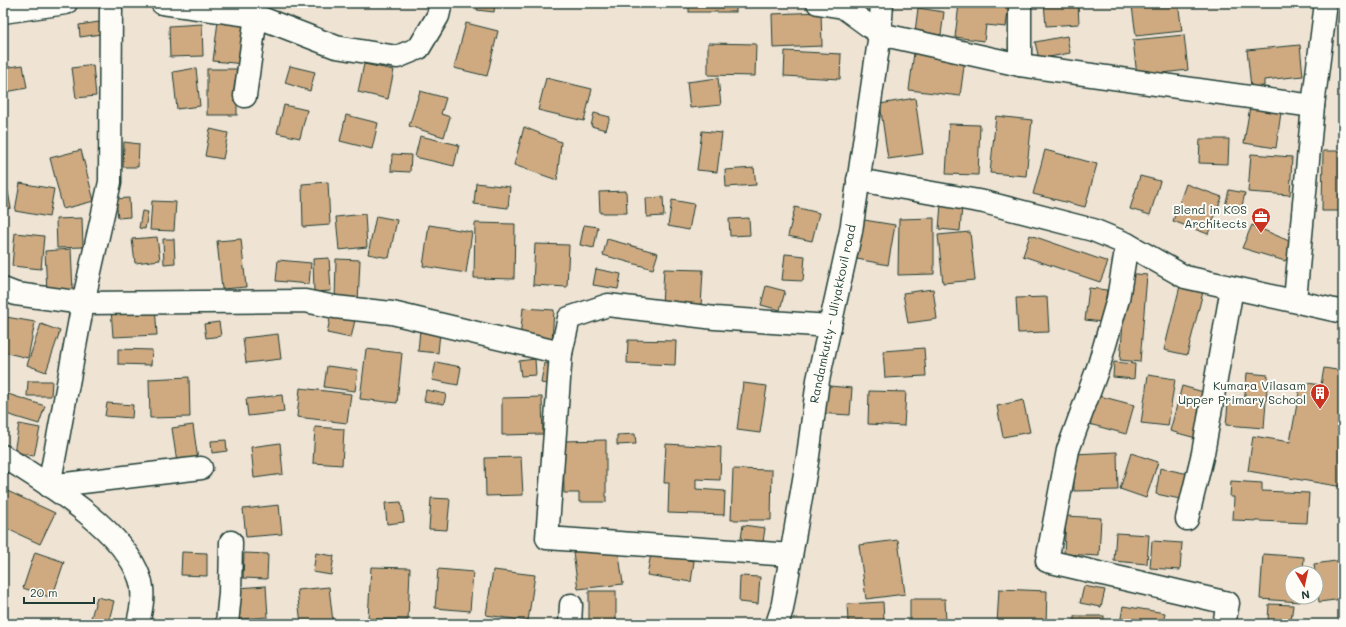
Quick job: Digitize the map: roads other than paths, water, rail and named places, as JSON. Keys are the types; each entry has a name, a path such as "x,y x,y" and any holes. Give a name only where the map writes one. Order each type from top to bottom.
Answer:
{"street":[{"path":"3,12 66,3"},
{"path":"49,486 83,303 110,182 111,3"},
{"path":"162,3 256,16 336,47 397,57 419,48 438,16 441,3"},
{"path":"818,3 843,6 880,34 1020,65 1313,106"},
{"name":"Randamkutty - Uliyakkovil road","path":"777,624 782,609 808,456 818,380 851,231 880,34 882,3"},
{"path":"1020,3 1020,65"},
{"path":"1295,300 1313,106 1326,3"},
{"path":"245,96 256,16"},
{"path":"858,180 984,202 1093,230 1127,244 1185,277 1295,300 1343,312"},
{"path":"1127,244 1118,299 1099,365 1068,450 1047,561 1228,603 1224,624"},
{"path":"1187,519 1204,453 1232,288"},
{"path":"3,289 16,294 83,303 305,301 335,307 392,313 561,353"},
{"path":"791,555 547,538 561,353 569,318 608,305 715,318 830,326"},
{"path":"3,456 49,486 103,528 120,544 134,564 141,580 143,592 138,624"},
{"path":"49,486 201,468"},
{"path":"227,624 230,593 231,542"}],"place":[{"name":"Blend in KOS Architects","path":"1261,234"},
{"name":"Kumara Vilasam Upper Primary School","path":"1320,410"}]}
